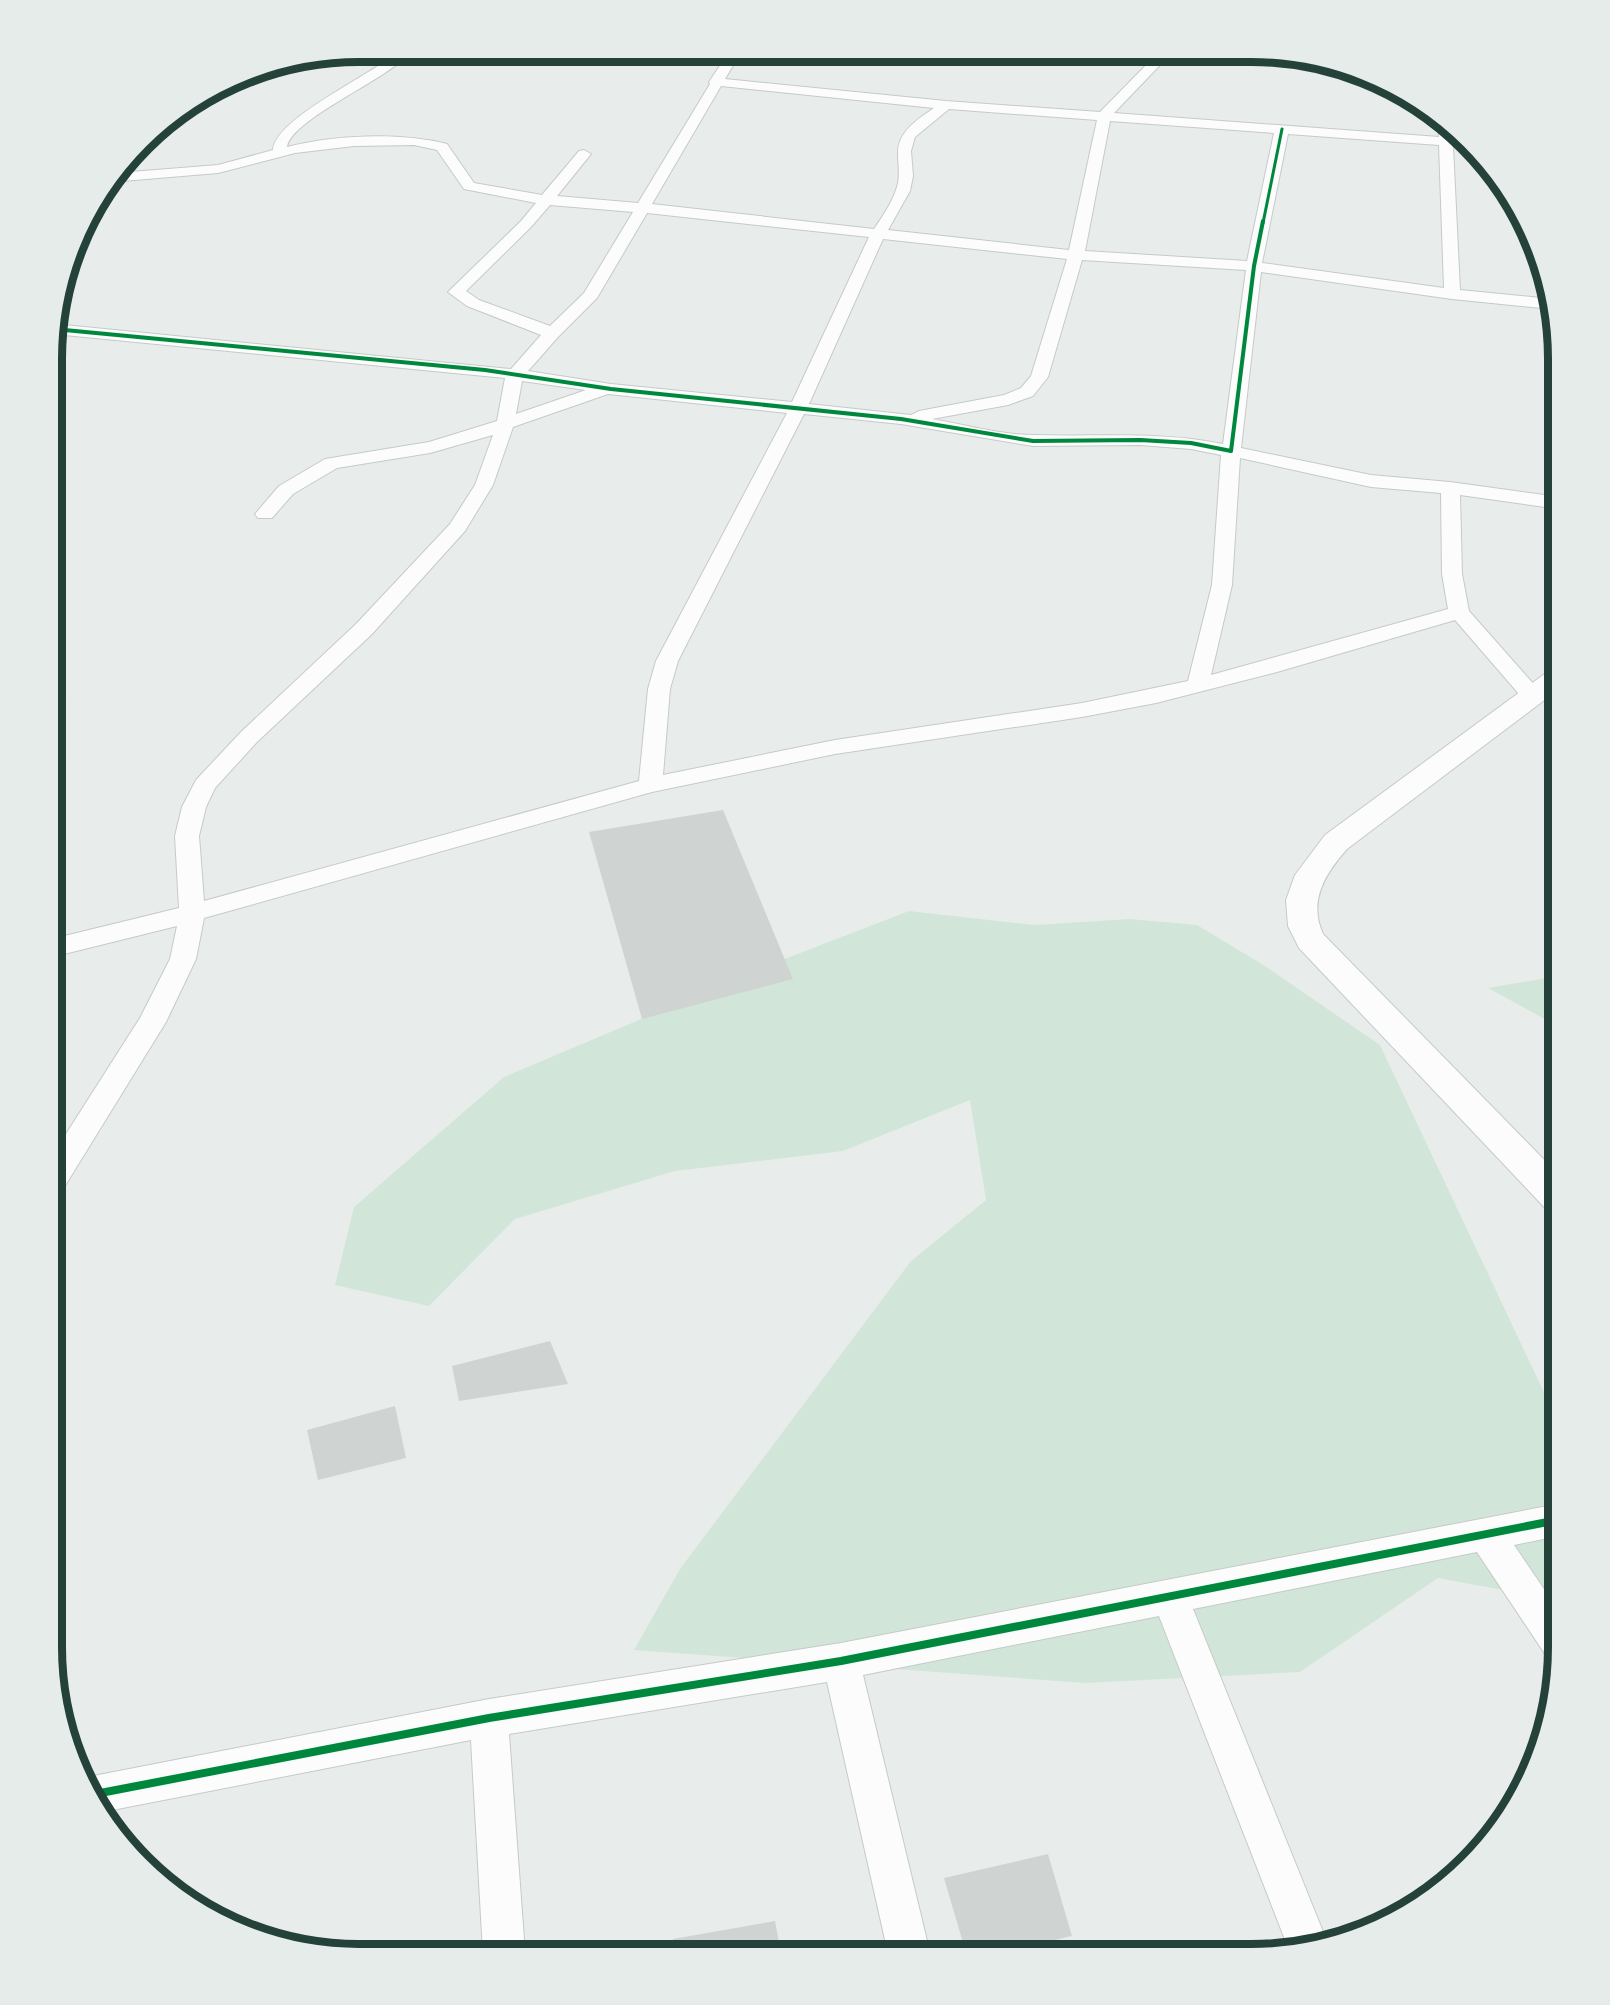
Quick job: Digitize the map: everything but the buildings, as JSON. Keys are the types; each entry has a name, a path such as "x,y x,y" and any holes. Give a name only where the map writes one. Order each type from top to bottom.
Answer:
{"street":[{"path":"280,152 280,144 284,136 301,121 356,88 391,62"},
{"path":"62,1165 152,1022 183,959 192,913 187,836 194,807 204,785 249,737 364,628 458,527 484,484 505,425 514,376 552,333 591,295 728,62"},
{"path":"901,419 1008,400 1027,392 1039,377 1076,255 1105,115 1156,62"},
{"path":"715,82 946,105 1454,142"},
{"path":"650,785 659,688 667,661 798,409 878,234 893,211 905,185 906,141 918,127 963,92"},
{"path":"1198,685 1222,585 1231,451 1254,266 1282,129"},
{"path":"1444,133 1452,294"},
{"path":"124,177 218,169 280,152 354,142 414,141 442,147 469,186 546,200 644,208 1076,255 1254,266 1452,294 1543,303"},
{"path":"552,333 474,303 456,292 526,224 584,154"},
{"path":"63,330 415,363 611,389 901,419 1033,441 1140,440 1191,443 1371,481 1450,488 1548,501"},
{"path":"265,514 286,490 332,463 430,447 505,425 568,401 611,389"},
{"path":"1450,488 1452,574 1459,612 1533,696"},
{"path":"62,946 192,913 650,785 835,747 1082,710 1156,696 1400,631 1459,612"},
{"path":"1548,684 1336,842 1312,870 1302,893 1300,914 1310,940 1548,1189"},
{"path":"100,1793 489,1718 842,1660 1548,1522"},
{"path":"1486,1535 1548,1626"},
{"path":"1170,1597 1305,1939"},
{"path":"842,1660 907,1944"},
{"path":"489,1718 503,1944"}],"green space":[{"path":"909,911 1034,925 1130,919 1197,925 1265,966 1380,1045 1548,1401 1548,1598 1438,1578 1300,1672 1085,1683 634,1650 680,1569 911,1261 986,1200 970,1100 843,1151 675,1171 515,1219 429,1306 335,1285 354,1207 504,1077 769,965"},
{"path":"1548,978 1548,1021 1488,988"}],"cycle path":[{"path":"63,330 485,370 611,389 901,419 1033,441 1140,440 1191,443 1231,451 1254,266 1282,129"},
{"path":"100,1793 489,1718 841,1661 1548,1522"}]}
